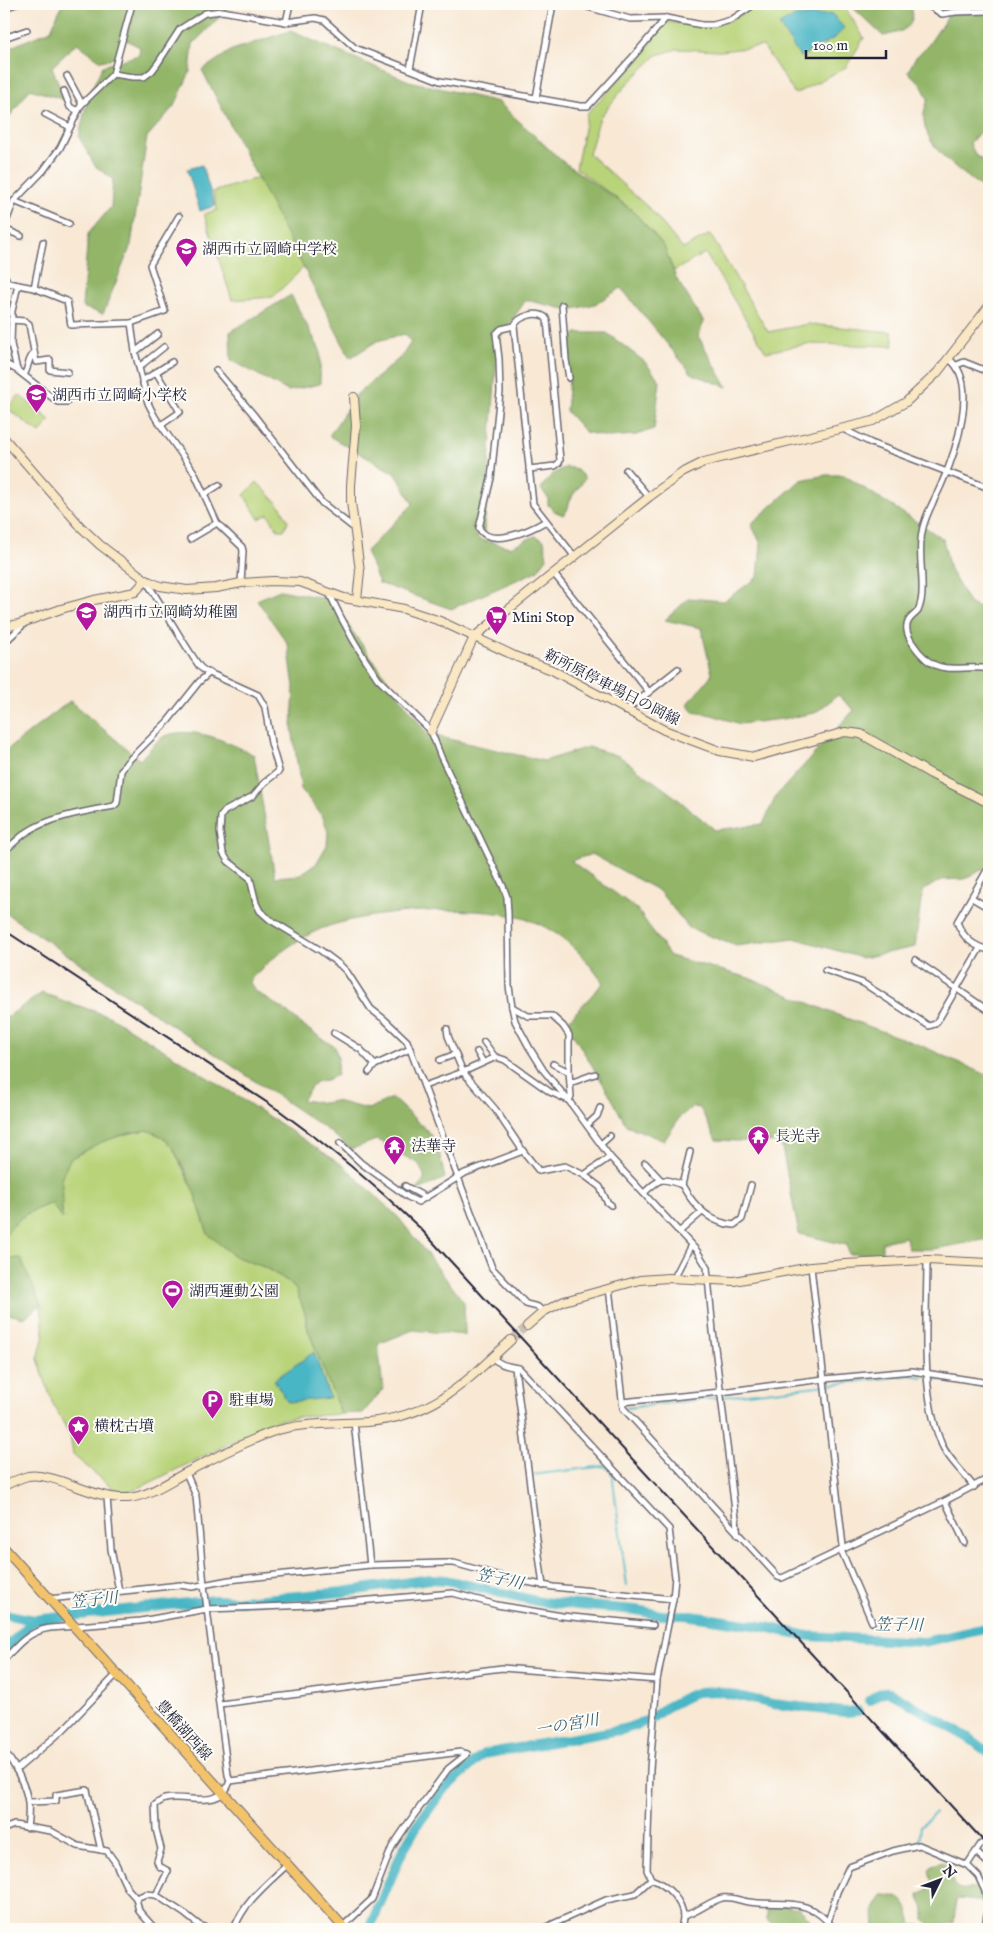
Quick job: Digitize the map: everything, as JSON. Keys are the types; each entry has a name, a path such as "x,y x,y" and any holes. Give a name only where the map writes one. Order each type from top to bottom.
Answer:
{"main road":[{"name":"豊橋湖西線","path":"4,1548 341,1928"}],"street":[{"path":"4,8 16,4"},
{"path":"21,236 4,228 5,217 14,202 43,171 60,148 82,104 113,74 132,4"},
{"path":"286,22 290,4"},
{"path":"410,69 422,4"},
{"path":"536,98 553,4"},
{"path":"577,4 630,19 666,18 702,25 731,20 755,4"},
{"path":"926,4 942,14 989,12"},
{"path":"113,74 144,77 152,71 180,29 210,11 222,10 286,22 315,18 324,20 355,48 440,81 588,106 666,18"},
{"path":"4,38 28,30"},
{"path":"66,76 82,104"},
{"path":"64,91 70,108 78,111"},
{"path":"44,114 70,127"},
{"path":"14,202 69,224"},
{"path":"4,274 6,284 34,288 67,301 71,324 131,323 166,311 150,265 180,216"},
{"path":"34,288 43,242"},
{"path":"17,370 11,344 12,311 18,285"},
{"path":"562,305 569,378"},
{"path":"431,731 474,637 649,497 682,473 704,462 843,429 873,420 906,402 937,373 989,306"},
{"path":"529,469 554,466 560,460 547,320 543,315 539,314 522,317 514,326 501,329 496,334 500,392 491,478 479,528 484,534 505,538 546,521"},
{"path":"12,320 25,321 29,324 36,362"},
{"path":"131,323 135,352 150,406 194,472 218,523 242,547 241,583"},
{"path":"514,326 533,504 575,557"},
{"path":"135,352 158,334"},
{"path":"139,367 164,347"},
{"path":"24,375 28,362 34,353"},
{"path":"949,359 957,365 965,390 959,433 947,472 927,513 922,532 919,555 921,601 918,611 908,621 907,632 914,645 927,660 938,667 947,669 975,667 989,669"},
{"path":"28,362 50,360 50,370 68,372"},
{"path":"142,381 172,362"},
{"path":"957,365 964,362 989,372"},
{"path":"4,363 24,375 58,402 66,402"},
{"path":"216,370 253,414 322,503 354,528"},
{"path":"156,372 180,412 161,425"},
{"path":"354,397 356,426 351,485 360,572 357,600"},
{"path":"843,429 871,443 989,488"},
{"name":"新所原停車場日の岡線","path":"4,438 100,545 146,580 160,586 187,590 273,580 300,582 329,593 426,615 517,657 552,670 584,686 625,711 693,742 732,754 754,757 844,732 861,734 931,774 989,803"},
{"path":"626,470 649,497"},
{"path":"205,494 218,485"},
{"path":"190,539 218,523"},
{"path":"554,574 649,692"},
{"path":"4,627 94,600 134,592 146,580 167,613 176,632 200,667 258,695 265,706 271,743 279,770 252,796 225,811 221,816 220,844 223,853 228,860 250,878 256,903 260,911 269,919 320,950 340,965 347,972 371,1009 407,1041 492,1268 526,1304 538,1307 543,1312"},
{"path":"329,593 349,633 372,670 431,731 441,757 505,892 508,913 509,986 512,1007 515,1021 536,1060 610,1157 691,1245 708,1267 713,1331 722,1392 738,1535"},
{"path":"4,643 28,620"},
{"path":"625,711 678,669"},
{"path":"4,846 9,847 28,831 53,821 114,806 117,803 121,771 127,762 168,721 199,682 209,673"},
{"path":"989,874 986,872 957,922 964,938 980,948 989,950"},
{"path":"972,898 989,908"},
{"path":"825,970 863,983 929,1026 934,1024 940,1017 980,948"},
{"path":"915,960 989,1010"},
{"path":"512,1007 528,1016 552,1016 563,1026 569,1035 571,1096 568,1100"},
{"path":"447,1029 448,1036 463,1072 496,1109 539,1171 565,1166 584,1174 600,1186 607,1202 611,1205"},
{"path":"334,1033 360,1049 375,1065"},
{"path":"484,1042 495,1058"},
{"path":"369,1072 375,1065 410,1049"},
{"path":"476,1052 483,1062"},
{"path":"440,1060 456,1054"},
{"path":"424,1086 495,1058 505,1060 550,1092 568,1100"},
{"path":"553,1064 569,1072"},
{"path":"570,1083 595,1074"},
{"path":"587,1125 597,1116 600,1108"},
{"path":"601,1144 610,1136"},
{"path":"340,1144 408,1197 418,1202 458,1177 524,1151"},
{"path":"682,1185 690,1152"},
{"path":"584,1174 610,1157"},
{"path":"644,1163 660,1179"},
{"path":"644,1193 660,1179 666,1179 682,1185 689,1198 702,1212 726,1224 734,1225 741,1222 750,1185"},
{"path":"405,1186 425,1197"},
{"path":"679,1232 702,1212"},
{"path":"674,1278 691,1245"},
{"path":"527,1326 543,1312 564,1301 640,1280 674,1278 734,1281 811,1267 846,1264 927,1260 989,1262"},
{"path":"927,1260 927,1374 931,1404 940,1441 974,1487"},
{"path":"811,1267 843,1546 841,1550 872,1622"},
{"path":"609,1288 623,1408 778,1578 782,1578 945,1502 989,1478"},
{"path":"4,1486 30,1476 43,1477 107,1497 127,1498 140,1496 277,1430 296,1426 394,1418 425,1408 463,1385 512,1340"},
{"path":"492,1358 496,1362 519,1368 669,1528 675,1577 674,1599 658,1680 654,1718 650,1769 647,1870 651,1879 667,1888 677,1900 683,1916 682,1929"},
{"path":"515,1368 543,1586"},
{"path":"622,1402 912,1371 989,1383"},
{"path":"354,1422 370,1565"},
{"path":"156,1895 168,1871 159,1866 157,1861 161,1849 156,1829 155,1805 164,1800 206,1799 224,1795 230,1781 204,1587 196,1496 186,1473"},
{"path":"107,1497 111,1549 119,1591"},
{"path":"945,1502 965,1543"},
{"path":"51,1601 119,1591 180,1585 204,1587 229,1580 370,1565 454,1563 543,1586 674,1599"},
{"path":"4,1660 28,1635 38,1630 71,1624 141,1621 207,1608 311,1605 453,1593 498,1605 562,1616 653,1625"},
{"path":"220,1704 502,1668 658,1680"},
{"path":"16,1770 63,1730 116,1675"},
{"path":"4,1752 24,1786 28,1802 27,1828"},
{"path":"230,1781 461,1752 466,1754 448,1769 408,1822 392,1847 372,1899 341,1928"},
{"path":"28,1802 56,1800 56,1795 87,1790 101,1850"},
{"path":"4,1829 14,1825 51,1831 78,1846 101,1850 110,1854 127,1888 136,1898 139,1911 155,1929"},
{"path":"967,1865 980,1844"},
{"path":"828,1922 849,1867 899,1849 919,1845 967,1865 983,1886 988,1908 985,1929"},
{"path":"976,1852 989,1864"},
{"path":"234,1929 239,1916 249,1902 287,1865"},
{"path":"542,1929 606,1900 635,1894 651,1879"},
{"path":"136,1898 146,1894 156,1895 199,1925 211,1929"},
{"path":"683,1916 713,1901 724,1898 804,1906 810,1908 834,1929"}],"green space":[{"path":"62,4 232,4 193,44 190,72 175,105 147,137 131,245 103,314 82,307 88,234 111,207 113,179 95,166 79,137 88,96 103,66 139,55 140,47 124,39 118,57 101,61 77,43 52,67 65,100 30,89 4,124 4,50 51,30"},
{"path":"757,4 843,4 864,38 846,67 795,94 763,46 721,51 677,49 657,55 628,83 600,117 589,154 651,210 683,249 710,234 768,332 808,324 892,332 894,346 807,344 766,352 705,253 674,271 659,240 632,210 576,168 587,114 642,56 663,22 713,25 731,20"},
{"path":"849,4 911,4 912,19 907,28 897,33 883,36"},
{"path":"989,12 989,124 970,143 975,155 989,164 989,193 947,160 937,149 925,127 924,110 928,99 921,84 908,72 915,58 929,44 950,13"},
{"path":"290,31 409,81 498,102 562,161 632,210 664,246 676,278 704,322 698,336 727,387 692,374 621,288 595,304 569,310 526,300 498,340 484,533 477,532 478,539 510,547 535,536 544,540 547,558 537,571 451,609 379,583 366,551 413,504 396,474 329,436 356,395 402,356 411,342 405,334 377,341 350,358 202,70 232,50"},
{"path":"276,172 306,265 273,297 232,300 204,214 217,210 213,192"},
{"path":"291,295 320,350 320,384 288,391 231,360 230,332"},
{"path":"576,333 607,333 645,362 660,381 654,429 636,435 608,437 585,432 566,411 569,378 565,346"},
{"path":"19,395 50,420 40,433 8,409"},
{"path":"567,467 576,469 585,478 570,500 567,510 563,515 554,511 548,505 548,498 541,489 552,475"},
{"path":"826,475 844,475 943,539 950,570 970,604 981,609 989,591 989,866 964,879 941,880 924,890 915,947 862,958 794,938 736,946 689,928 659,891 592,854 571,861 637,909 670,956 749,978 835,1014 920,1045 989,1076 989,1239 933,1249 908,1249 906,1237 882,1242 882,1254 849,1254 847,1245 799,1234 781,1143 716,1140 700,1108 692,1107 680,1117 664,1141 626,1125 566,1023 603,983 582,956 567,942 539,924 518,917 490,912 459,910 425,911 360,918 333,925 303,938 278,954 249,981 256,992 335,1047 338,1058 337,1075 315,1082 302,1100 323,1103 335,1101 368,1109 392,1098 430,1133 438,1147 445,1178 417,1191 425,1177 418,1163 400,1154 391,1156 383,1142 376,1140 352,1149 323,1127 4,912 4,752 70,701 140,760 165,736 188,732 211,736 254,755 275,877 299,875 316,864 327,845 328,832 323,817 301,789 292,728 294,687 288,644 257,600 280,590 329,599 427,734 544,761 588,747 619,756 674,796 715,830 763,824 776,796 854,710 838,695 815,713 740,724 712,715 693,712 688,704 712,674 701,628 665,620 689,598 724,601 758,577 761,544 751,524 801,480"},
{"path":"257,482 281,507 288,521 284,530 278,530 268,514 259,519 244,495"},
{"path":"42,993 111,1017 344,1166 399,1218 464,1302 465,1335 413,1330 378,1344 383,1389 363,1413 341,1414 308,1330 305,1313 296,1290 289,1282 264,1267 234,1256 208,1234 194,1192 172,1146 161,1136 147,1130 128,1133 99,1143 70,1159 62,1177 62,1219 51,1203 26,1214 17,1221 4,1237 4,1020"},
{"name":"湖西運動公園","path":"147,1130 161,1136 172,1146 194,1192 208,1234 234,1256 264,1267 289,1282 296,1290 305,1313 308,1330 341,1414 295,1417 275,1421 141,1487 129,1491 115,1490 73,1455 70,1435 52,1402 38,1359 44,1334 41,1305 6,1259 4,1237 17,1221 26,1214 51,1203 62,1218 62,1175 70,1160 78,1152 96,1143"},
{"path":"4,1253 6,1259 21,1258 41,1305 24,1318 4,1313"},
{"path":"943,1862 950,1871 954,1884 960,1889 983,1888 985,1902 956,1900 954,1923 932,1926 924,1919 924,1909 918,1894 927,1890 932,1883 929,1870 932,1865"},
{"path":"882,1895 889,1895 900,1899 906,1906 912,1923 924,1929 875,1929 874,1909"},
{"path":"777,1905 800,1909 820,1929 769,1929 773,1924 767,1920 767,1909"}],"water":[{"path":"832,14 844,28 836,37 800,57 779,25 794,17"},
{"path":"202,165 215,206 200,211 187,169"},
{"path":"314,1352 330,1398 288,1402 274,1380"}],"waterway":[{"path":"887,1378 910,1375 923,1377"},
{"path":"626,1408 887,1378"},
{"path":"929,1378 989,1387"},
{"path":"531,1475 605,1466 614,1476 613,1481 627,1586"},
{"name":"笠子川","path":"4,1614 34,1620 215,1600 241,1601 343,1592 430,1579 446,1580 541,1602 636,1610 661,1615 685,1615 766,1627 808,1636 924,1642 989,1627"},
{"path":"4,1650 34,1620"},
{"name":"一の宮川","path":"369,1929 403,1850 418,1824 443,1790 484,1754 625,1729 649,1720 665,1708 699,1692 717,1691 773,1704 845,1712 858,1711"},
{"name":"一の宮川","path":"870,1700 877,1695 890,1692 972,1740 989,1753"},
{"path":"919,1844 921,1826 935,1813"}],"tunnel":[{"path":"511,1340 527,1326"},
{"path":"981,1844 989,1836"}],"railway":[{"path":"4,930 280,1111 334,1153 403,1212 420,1228 989,1847"}],"place":[{"name":"湖西市立岡崎中学校","path":"186,268"},
{"name":"湖西市立岡崎小学校","path":"36,414"},
{"name":"湖西市立岡崎幼稚園","path":"87,631"},
{"name":"Mini Stop","path":"496,636"},
{"name":"長光寺","path":"759,1155"},
{"name":"法華寺","path":"395,1165"},
{"name":"湖西運動公園","path":"173,1310"},
{"name":"駐車場","path":"213,1419"},
{"name":"横枕古墳","path":"78,1445"}]}
